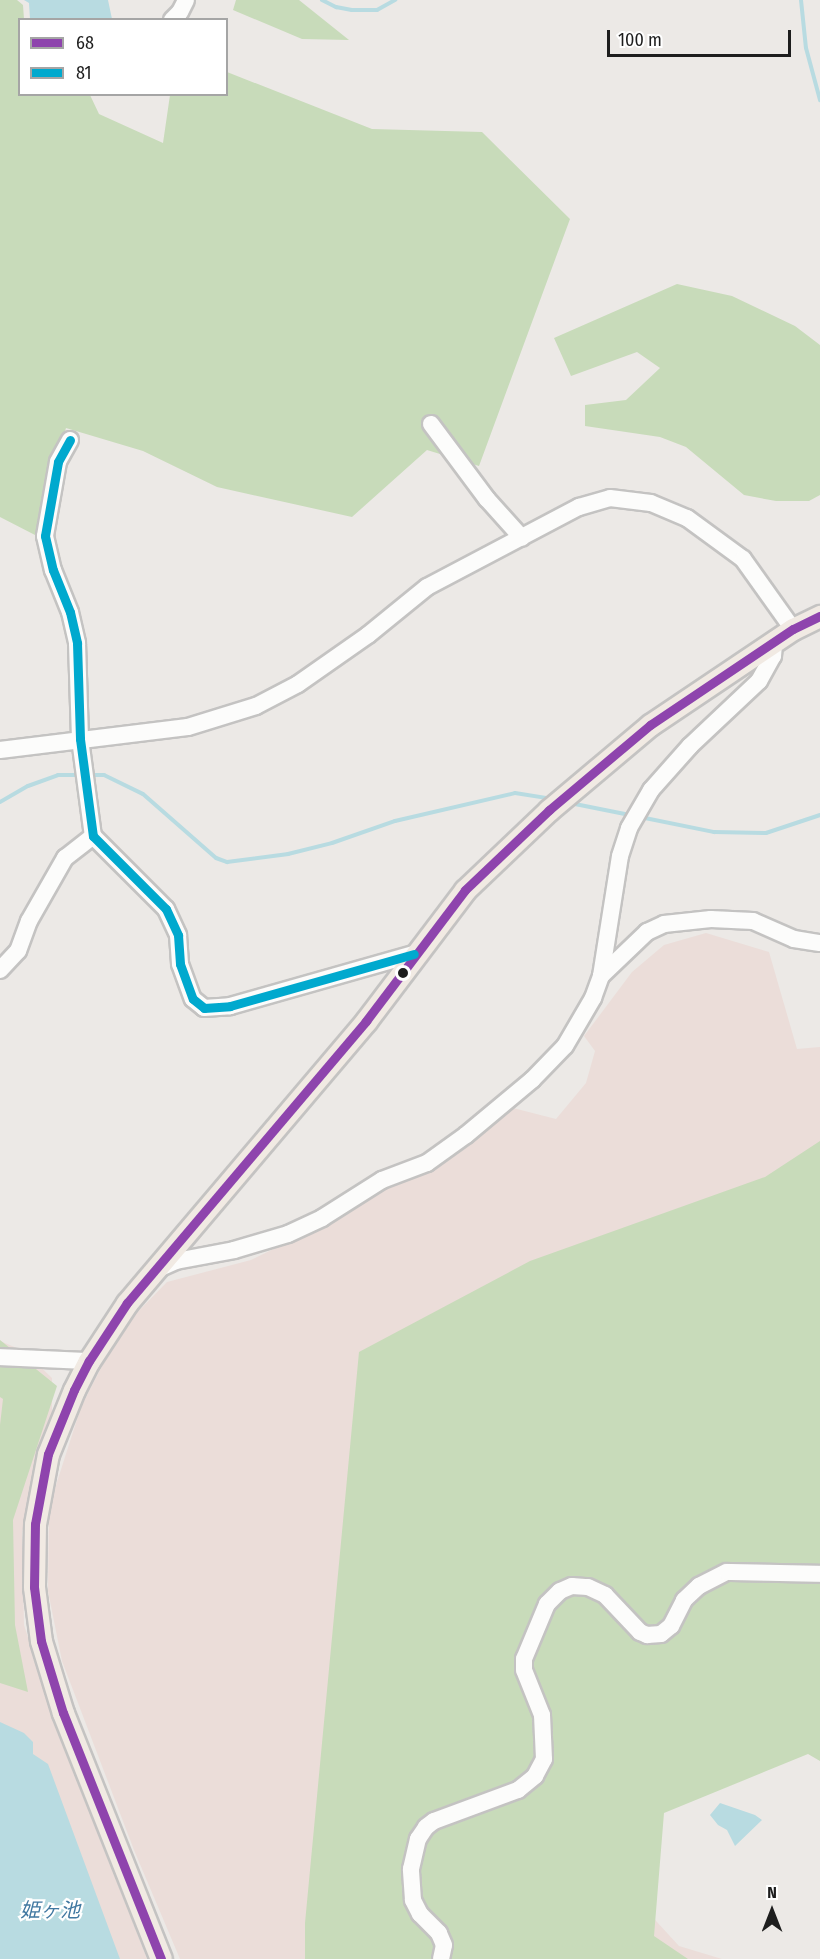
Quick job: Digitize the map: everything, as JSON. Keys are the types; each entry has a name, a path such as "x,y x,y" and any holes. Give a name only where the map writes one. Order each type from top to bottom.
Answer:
{"main road":[{"path":"161,1959 63,1713 41,1641 34,1587 35,1524 48,1454 88,1361 127,1303 366,1021 414,954 465,890 549,810 650,725 794,629 820,616"}],"street":[{"path":"174,18 186,0"},
{"path":"431,424 487,499 522,538"},
{"path":"70,440 58,462 45,536 53,570 70,612 77,643 80,739 93,836 166,909 178,935 180,964 186,986 193,999 204,1008 230,1006 414,954"},
{"path":"0,750 80,739 140,735 188,727 224,718 281,695 368,635 422,590 598,500 631,499 651,503 687,518 743,558 794,629"},
{"path":"155,1271 176,1261 234,1250 288,1234 322,1218 382,1180 427,1163 532,1080 565,1046 593,998 601,976 620,855 629,828 651,790 666,772 759,681 772,656 774,644"},
{"path":"0,970 18,951 29,921 64,858 93,836"},
{"path":"601,976 647,932 664,924 711,919 753,921 794,939 820,943"},
{"path":"0,1357 88,1361"},
{"path":"441,1959 444,1945 439,1933 420,1914 413,1900 411,1869 418,1839 434,1821 518,1790 535,1776 544,1759 542,1715 524,1670 524,1659 547,1604 560,1592 572,1586 588,1587 605,1595 640,1632 647,1635 661,1634 671,1626 684,1600 712,1578 727,1572 820,1574"}],"shaded area":[{"path":"706,933 769,952 797,1049 820,1047 820,1744 655,1812 646,1910 679,1946 722,1959 180,1959 134,1850 62,1661 48,1591 49,1507 81,1407 121,1329 167,1282 251,1260 292,1240 364,1194 453,1156 513,1108 556,1119 586,1083 595,1051 584,1036 632,972 664,945"},
{"path":"0,1341 24,1351 52,1378 52,1426 22,1532 24,1625 53,1714 147,1959 0,1959"}],"green space":[{"path":"0,0 17,0 23,5 24,18 18,18 18,96 90,96 99,114 163,143 170,96 228,96 228,72 372,129 482,132 570,219 479,466 427,450 352,517 217,487 143,451 66,428 35,535 0,517"},
{"path":"236,0 299,0 349,40 302,39 233,10"},
{"path":"677,284 732,296 795,326 820,345 820,495 809,501 776,501 744,495 686,447 660,437 585,426 585,405 626,400 660,368 637,352 571,376 554,338"},
{"path":"820,1141 820,1761 808,1754 664,1813 654,1936 688,1959 305,1959 305,1923 359,1352 530,1261 765,1177"},
{"path":"0,1340 57,1386 13,1520 15,1625 28,1692 0,1683 0,1425 3,1399 0,1397"}],"water":[{"path":"24,0 108,0 112,18 30,18 29,3"},
{"name":"姫ヶ池","path":"0,1722 24,1733 33,1742 33,1754 48,1764 120,1959 0,1959"},
{"path":"720,1803 755,1815 762,1820 735,1846 727,1830 718,1825 710,1815"}],"waterway":[{"path":"322,0 336,7 352,10 377,10 395,0"},
{"path":"801,0 806,48 820,100"},
{"path":"0,802 28,786 58,775 80,775"},
{"path":"90,775 104,775 143,794 216,858 227,862 288,854 332,843 395,821 515,793 551,799"},
{"path":"570,803 630,815"},
{"path":"640,817 714,832 766,833 820,815"}],"transit line":[{"name":"81","path":"70,440 58,462 45,536 53,570 70,612 77,643 80,739 93,836 166,909 178,935 180,964 193,999 204,1008 230,1006 414,954"},
{"name":"68","path":"161,1959 63,1713 41,1641 34,1587 35,1524 48,1454 74,1390 89,1361 127,1303 366,1021 465,890 549,810 650,725 793,629 820,616"}]}
